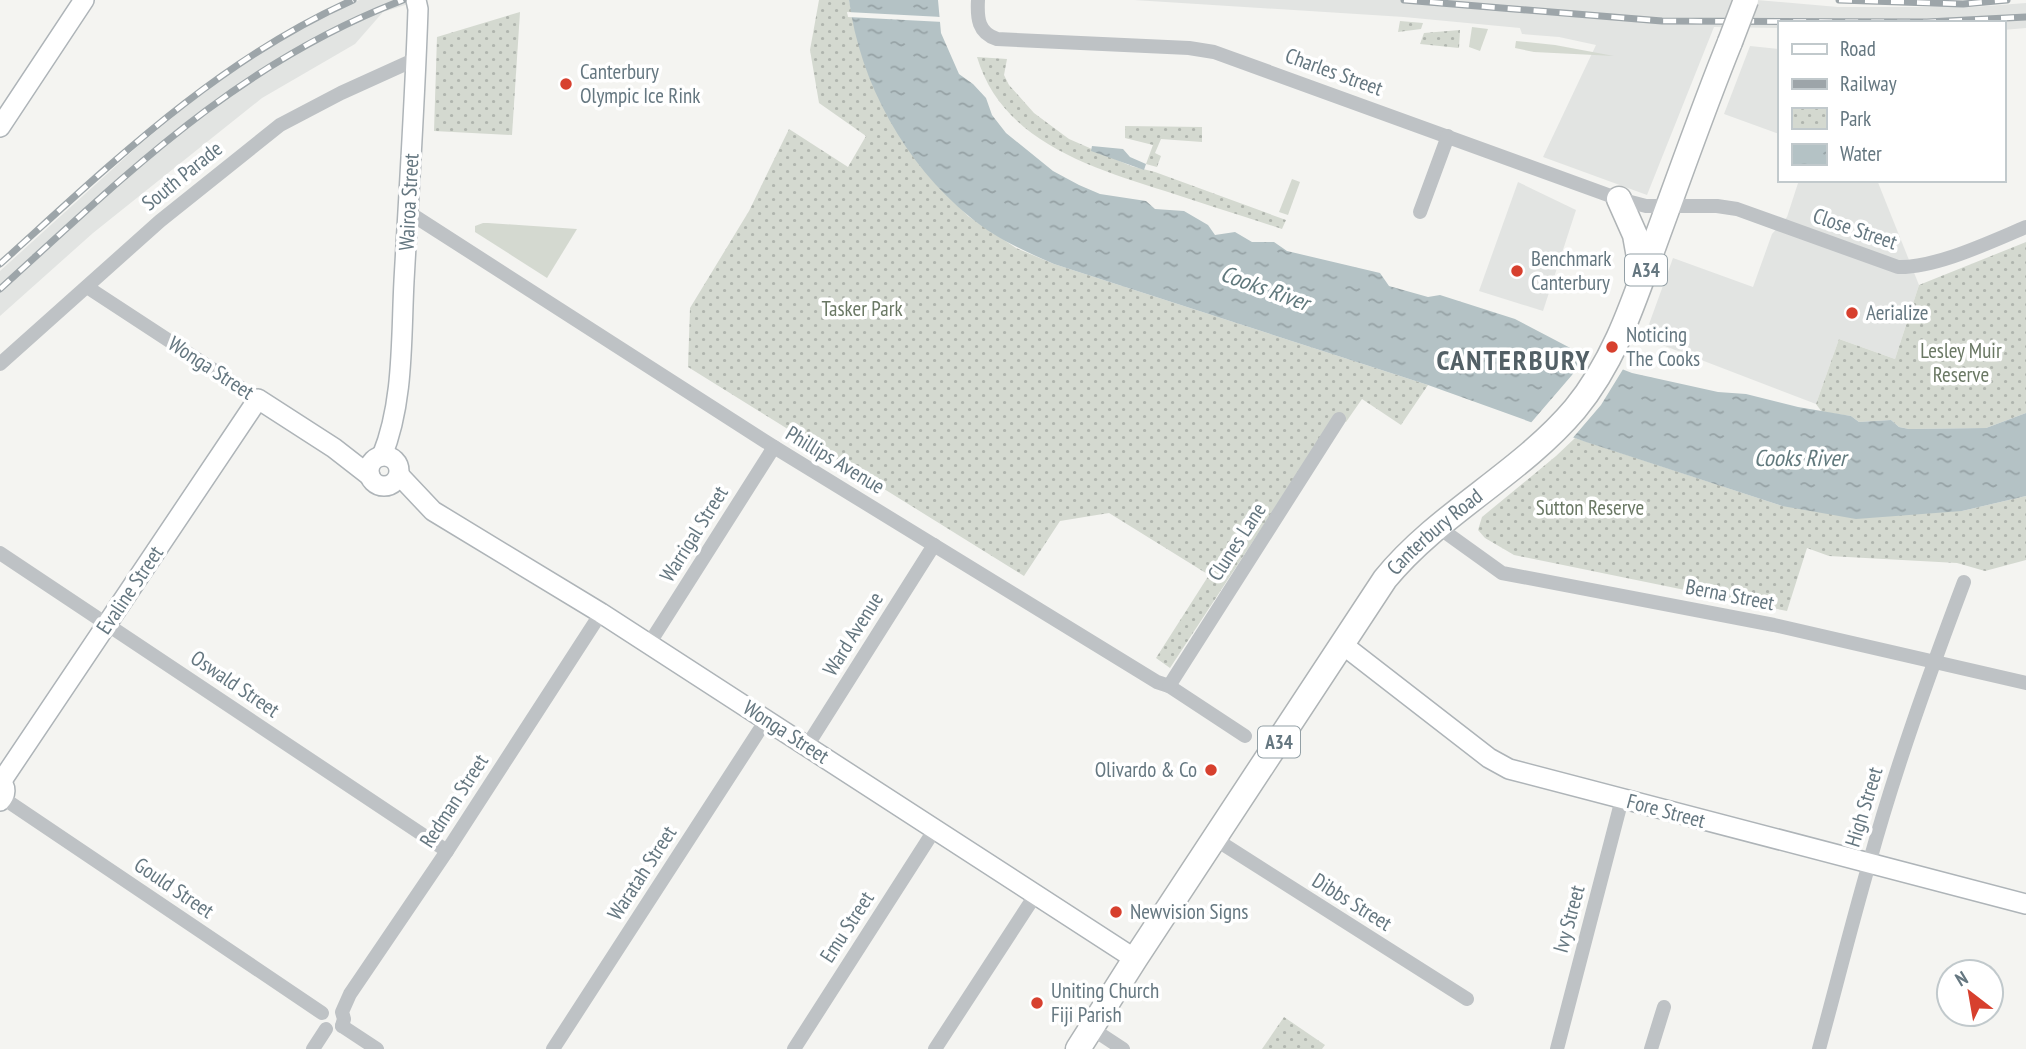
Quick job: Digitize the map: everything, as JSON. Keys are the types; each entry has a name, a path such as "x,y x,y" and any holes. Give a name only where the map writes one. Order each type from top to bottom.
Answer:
{"highway":[{"name":"Canterbury Road","path":"1085,1039 1385,579 1407,553 1555,430 1586,395 1622,333 1746,0"},
{"path":"1619,200 1635,235 1643,279"}],"street":[{"path":"0,127 84,0"},
{"name":"Wairoa Street","path":"384,470 396,405 416,59 416,0"},
{"name":"Charles Street","path":"978,0 980,24 986,33 997,39 1195,48 1214,52 1619,200 1646,206 1668,206"},
{"name":"South Parade","path":"0,364 160,220 280,125 341,93 416,59"},
{"path":"1420,212 1448,136"},
{"name":"Close Street","path":"1668,206 1717,206 1737,209 1898,267 1915,267 1933,262 2026,227"},
{"name":"Phillips Avenue","path":"408,212 774,447 1157,682 1169,686 1245,736"},
{"name":"Wonga Street","path":"87,287 334,448 384,470 415,505 433,511 601,613 1135,959"},
{"name":"Evaline Street","path":"1,790 107,624 258,399"},
{"name":"Clunes Lane","path":"1169,686 1339,419"},
{"name":"Warrigal Street","path":"649,644 774,447"},
{"name":"Berna Street","path":"1438,527 1502,573 1774,625 2026,684"},
{"name":"Ward Avenue","path":"807,746 934,545"},
{"name":"Oswald Street","path":"0,553 447,851"},
{"name":"High Street","path":"1819,1049 1869,863 1934,662 1964,582"},
{"name":"Redman Street","path":"342,1019 350,994 447,851 601,613"},
{"name":"Fore Street","path":"1342,644 1509,769 2026,904"},
{"name":"Waratah Street","path":"553,1049 766,720"},
{"name":"Gould Street","path":"1,790 322,1013"},
{"name":"Ivy Street","path":"1557,1049 1622,799"},
{"name":"Emu Street","path":"794,1049 935,829"},
{"name":"Dibbs Street","path":"1215,839 1467,999"},
{"path":"935,1049 1036,894"},
{"path":"1651,1049 1664,1007"},
{"path":"342,1019 333,1031 326,1029 320,1020 322,1013 330,1008 377,1049"},
{"path":"313,1049 326,1029"},
{"path":"1085,1039 1123,1049"}],"shaded area":[{"path":"359,0 421,0 383,12 355,44 262,98 93,233 0,316 0,271 139,145 239,66 310,24"},
{"path":"1134,0 1757,0 1838,7 1973,7 2026,3 2026,28 2005,30 2005,21 1778,21 1778,28 1714,27 1647,195 1543,157 1596,45 1559,37 1522,34 1520,28 1404,17"},
{"path":"1750,46 1778,49 1778,134 1724,114"},
{"path":"1518,182 1576,210 1543,311 1479,291"},
{"path":"1798,182 1878,182 1919,285 1895,359 1839,339 1816,404 1644,338 1673,258 1753,287 1772,234 1787,217"}],"green space":[{"name":"Tasker Park","path":"819,0 849,0 860,49 897,132 920,165 968,216 1016,248 1054,264 1428,385 1401,425 1362,399 1346,422 1335,416 1170,668 1156,658 1209,575 1109,513 1060,521 1024,576 688,367 690,308 749,211 789,129 848,167 866,136 819,103 810,50"},
{"path":"520,12 512,135 434,131 437,37"},
{"path":"1400,21 1423,23 1421,29 1398,32"},
{"path":"1472,27 1488,29 1480,51 1469,47"},
{"path":"1460,30 1459,48 1420,44 1424,33"},
{"path":"1516,41 1614,56 1534,52 1515,48"},
{"path":"977,57 1007,59 1004,75 1009,85 1034,113 1069,139 1131,166 1155,172 1286,220 1282,229 1108,172 1052,146 1028,130 1006,110 989,86"},
{"path":"1125,126 1202,127 1202,142 1161,139 1155,153 1161,156 1157,167 1146,164 1153,145 1125,138"},
{"path":"1292,179 1300,182 1288,215 1279,212"},
{"path":"483,223 577,229 547,278 475,232 475,226"},
{"name":"Lesley Muir Reserve","path":"2026,242 2026,413 1986,428 1909,429 1899,427 1891,420 1859,422 1851,416 1822,412 1816,404 1839,339 1895,359 1919,285"},
{"name":"Sutton Reserve","path":"1575,438 1782,506 1962,511 2026,496 2026,560 1985,571 1957,563 1829,556 1807,548 1787,611 1514,555 1485,538 1478,530 1482,517"},
{"path":"1284,1017 1325,1045 1322,1049 1262,1049"}],"water":[{"name":"Cooks River","path":"849,0 938,0 941,33 959,74 986,98 992,115 1006,133 1053,171 1100,194 1146,201 1155,209 1184,211 1208,225 1215,235 1235,232 1252,242 1274,242 1287,251 1380,273 1389,286 1428,297 1440,295 1515,319 1578,352 1632,373 1851,416 1859,422 1891,420 1899,427 1909,429 1986,428 2026,413 2026,496 1962,511 1856,519 1782,506 1586,442 1428,385 1054,264 1010,244 980,225 925,172 889,120 875,91 863,61"},
{"path":"1092,146 1123,149 1130,157 1146,164 1144,170 1091,151"}],"pier":[{"path":"847,12 942,17 943,22 848,17"},
{"path":"1588,352 1625,366 1601,405 1571,440 1529,425 1572,375"}],"railway":[{"path":"0,264 124,153 210,84 303,25 353,0"},
{"path":"0,289 140,163 237,89 288,55 403,0"},
{"path":"1404,0 1662,21 1778,21"},
{"path":"1839,0 1963,4 2007,0"},
{"path":"1947,21 2026,17"}],"place":[{"name":"Canterbury Olympic Ice Rink","path":"566,84"},
{"name":"Benchmark Canterbury","path":"1517,271"},
{"name":"Aerialize","path":"1852,313"},
{"name":"Noticing The Cooks","path":"1612,347"},
{"name":"Olivardo & Co","path":"1211,770"},
{"name":"Newvision Signs","path":"1116,912"},
{"name":"Uniting Church Fiji Parish","path":"1037,1003"}],"district":[{"name":"CANTERBURY","path":"1514,360"}]}
